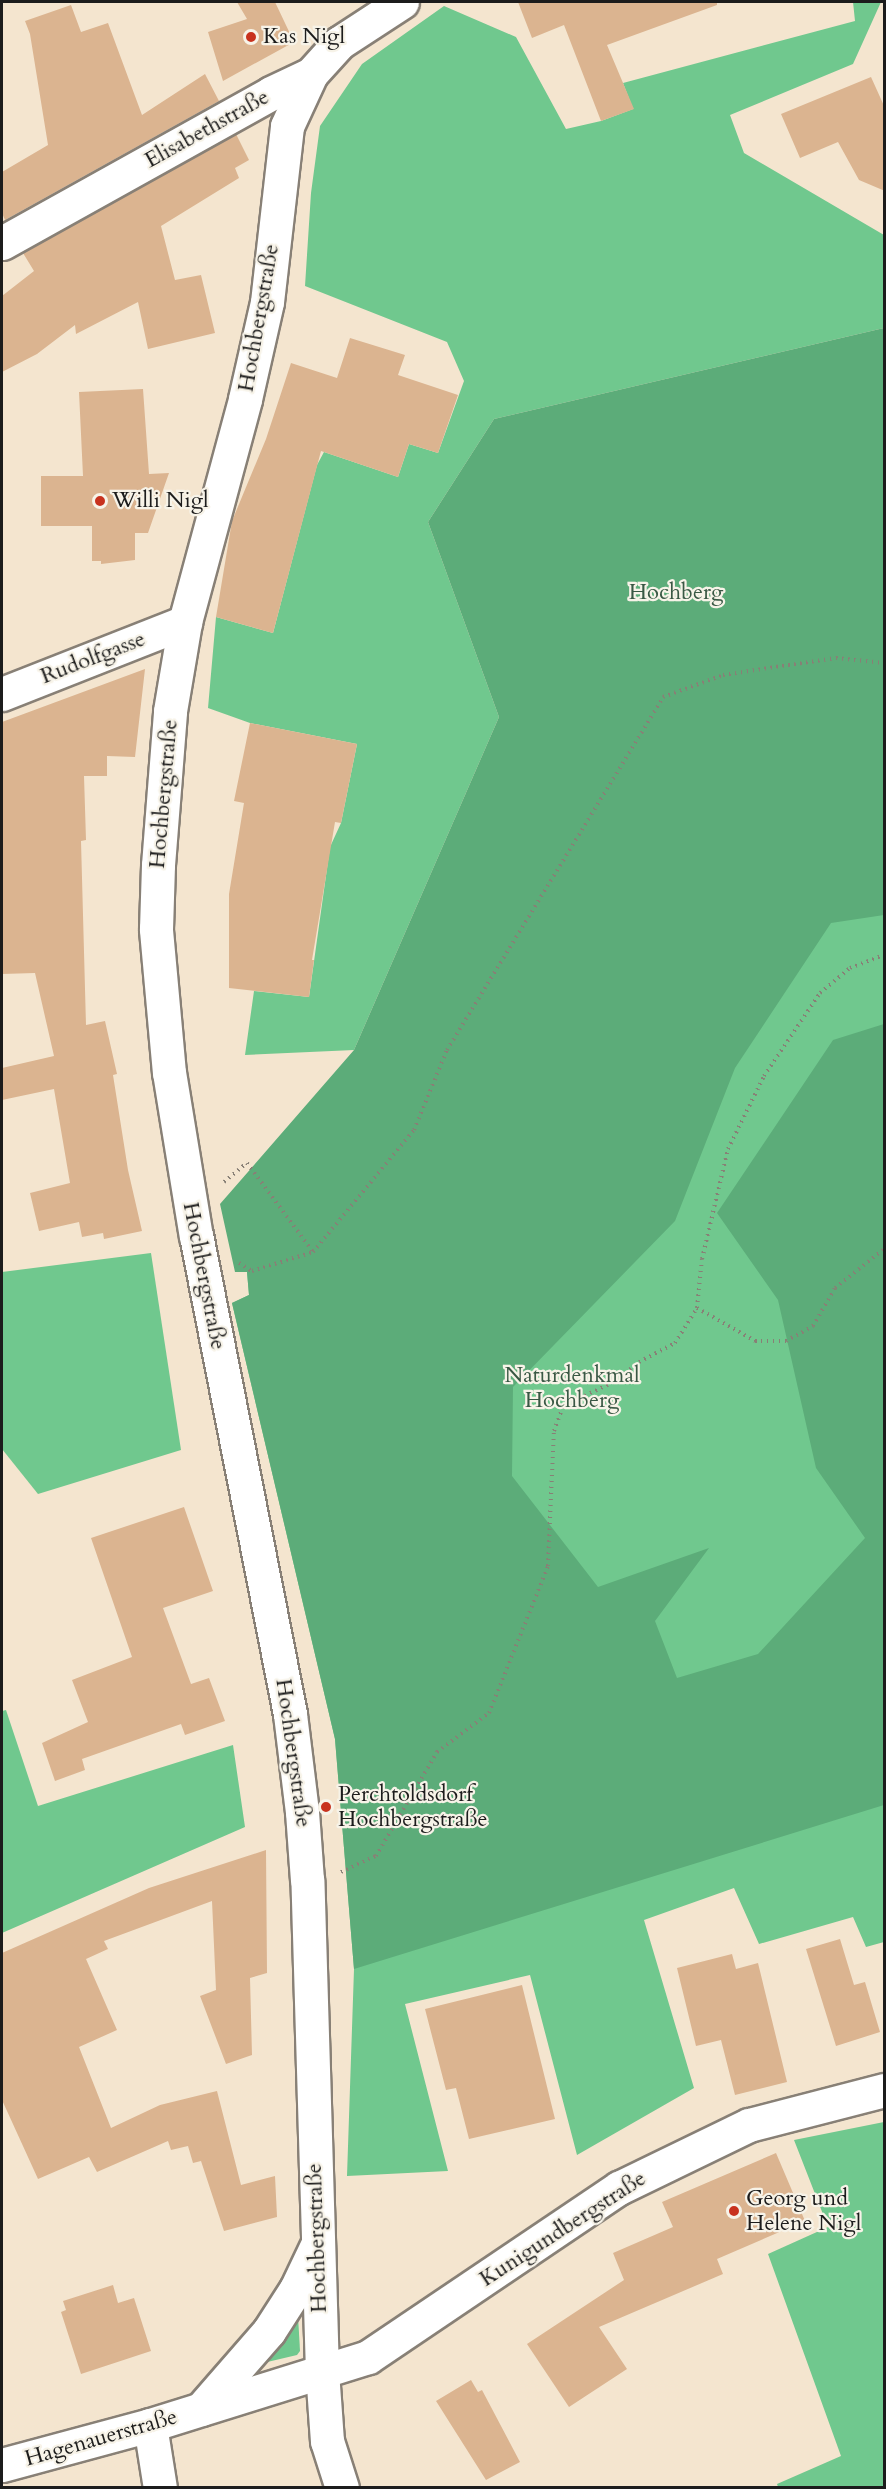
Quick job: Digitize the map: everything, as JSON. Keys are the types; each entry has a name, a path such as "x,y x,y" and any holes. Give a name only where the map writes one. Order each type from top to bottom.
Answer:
{"main road":[{"name":"Elisabethstraße","path":"2,243 271,93 311,74 339,43 402,2"},
{"name":"Hochbergstraße","path":"311,74 287,126 267,302 245,399 185,622 171,711 161,802 156,929 169,1073 196,1237 290,1714 302,1812 307,1880 322,2372 327,2442 342,2487"},
{"name":"Rudolfgasse","path":"2,694 185,622"},
{"name":"Kunigundbergstraße","path":"322,2372 368,2357 619,2188 749,2126 885,2090"},
{"name":"Hagenauerstraße","path":"201,2409 269,2331 296,2289 318,2245"},
{"name":"Hagenauerstraße","path":"2,2465 150,2425 322,2372"},
{"path":"150,2425 160,2487"}],"path":[{"path":"235,1260 252,1271 313,1252 414,1130 447,1050 663,697 723,675 836,658 885,663"},
{"path":"307,1880 330,1877 376,1856 437,1752 489,1713 548,1566 554,1431 563,1406 616,1380 639,1362 675,1343 697,1308 702,1259 728,1149 764,1076 820,993 850,968 885,955"},
{"path":"217,1187 248,1163 313,1252"},
{"path":"697,1308 755,1341 786,1341 813,1326 835,1288 885,1249"}],"green space":[{"path":"853,2 881,2 853,64 730,115 744,153 884,235 884,328 494,419 428,522 499,717 354,1050 245,1055 254,991 309,997 330,847 341,823 357,744 250,723 208,708 216,617 273,633 317,465 324,452 398,477 409,444 438,453 464,381 447,342 305,286 311,193 320,126 362,64 444,6 516,37 566,129 601,121 633,109 623,83 855,21"},
{"name":"Hochberg","path":"884,328 884,915 831,923 735,1068 675,1221 513,1387 512,1476 598,1587 709,1548 655,1621 677,1678 758,1654 865,1538 816,1468 778,1300 717,1213 833,1040 884,1024 884,1805 354,1969 335,1739 232,1303 249,1295 247,1272 235,1272 220,1204 354,1050 499,717 428,522 494,419"},
{"name":"Hochberg","path":"884,659 884,1942 866,1947 853,1917 759,1944 734,1888 644,1920 694,2088 577,2155 530,1975 405,2004 448,2171 347,2176 354,1969 335,1739 232,1303 249,1295 247,1272 235,1272 403,1120"},
{"path":"151,1253 181,1450 38,1494 2,1449 2,1272"},
{"path":"6,1710 38,1806 233,1745 245,1827 2,1933 2,1711"},
{"path":"884,2122 884,2487 778,2487 777,2484 841,2456 768,2254 828,2227 794,2140"},
{"path":"298,2316 300,2351 297,2355 263,2363"}],"building":[{"name":"Kas Nigl","path":"237,2 275,2 294,42 223,81 208,32 247,19"},
{"path":"518,2 717,2 717,5 607,45 634,109 601,121 564,25 532,38"},
{"path":"71,5 81,32 108,23 142,115 205,74 219,101 5,220 2,213 2,172 48,145 30,34 25,21"},
{"path":"871,77 885,108 885,191 859,180 838,142 800,158 781,114"},
{"path":"236,134 249,160 235,168 239,178 161,226 175,280 201,275 215,333 148,349 138,302 76,334 75,325 37,354 2,372 2,296 34,271 23,253"},
{"path":"350,338 405,355 398,375 458,395 438,453 409,444 398,477 321,451 273,633 216,617 232,521 266,439 291,363 337,378"},
{"path":"143,389 149,474 169,473 148,533 135,533 135,560 101,564 101,561 92,561 92,526 41,526 41,476 83,476 79,392"},
{"path":"145,669 135,757 107,756 107,776 84,776 86,840 81,841 86,1025 105,1021 117,1074 113,1075 128,1170 142,1231 104,1239 103,1233 82,1237 79,1222 39,1231 30,1193 70,1183 54,1089 2,1100 2,1068 54,1056 35,973 2,974 2,722"},
{"path":"250,723 357,744 341,823 335,822 312,960 314,960 309,997 229,988 229,894 244,803 234,801"},
{"path":"184,1507 213,1591 163,1608 191,1684 209,1678 225,1721 185,1735 181,1724 82,1759 85,1770 55,1781 42,1743 88,1722 72,1680 132,1657 91,1538"},
{"path":"266,1850 267,1973 250,1978 252,2055 226,2064 200,1996 216,1990 212,1901 104,1941 108,1949 86,1959 117,2030 79,2047 111,2128 160,2105 217,2091 241,2185 275,2176 277,2217 224,2231 201,2161 193,2163 188,2146 171,2150 168,2141 97,2172 89,2157 38,2179 2,2100 2,1953 149,1888"},
{"path":"840,1939 854,1985 865,1982 880,2032 836,2046 806,1949"},
{"path":"732,1954 736,1969 758,1963 787,2082 735,2095 721,2040 696,2046 677,1968"},
{"path":"522,1985 555,2119 469,2139 456,2088 446,2090 425,2009"},
{"path":"776,2153 805,2221 717,2259 723,2274 599,2327 627,2369 569,2407 527,2344 624,2280 613,2253 673,2227 662,2202"},
{"path":"113,2285 118,2303 134,2298 151,2351 81,2374 61,2312 66,2310 63,2301"},
{"path":"471,2380 478,2392 482,2390 520,2462 486,2480 436,2401"}],"place":[{"name":"Kas Nigl","path":"251,37"},
{"name":"Willi Nigl","path":"100,501"},
{"name":"Perchtoldsdorf Hochbergstraße","path":"326,1807"},
{"name":"Georg und Helene Nigl","path":"734,2211"}],"park label":[{"name":"Naturdenkmal Hochberg","path":"572,1388"}]}
